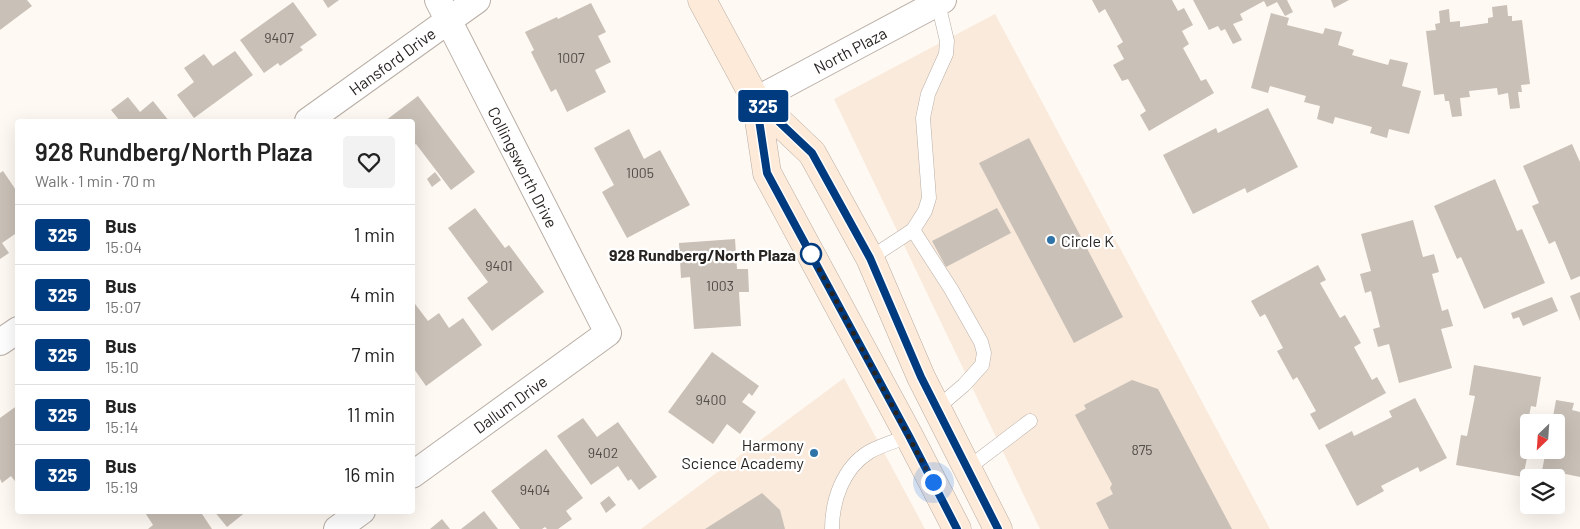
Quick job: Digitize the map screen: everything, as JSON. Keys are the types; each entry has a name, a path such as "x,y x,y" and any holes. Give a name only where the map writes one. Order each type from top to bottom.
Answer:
{"main road":[{"path":"702,0 756,100 812,153 870,258 921,377 998,529"},
{"path":"756,100 767,173 957,529"}],"street":[{"name":"Hansford Drive","path":"310,119 443,10 476,0"},
{"name":"North Plaza","path":"756,100 941,1"},
{"name":"Collingsworth Drive","path":"443,10 608,333"},
{"path":"0,342 15,332"},
{"name":"Dallum Drive","path":"415,472 608,333"},
{"path":"337,529 358,514"}],"lane":[{"path":"870,258 913,230 925,211 929,198 924,118 928,94 946,54 947,41 941,1"},
{"path":"913,230 951,289 981,342 984,353 982,365 964,385 937,408"},
{"path":"968,468 1030,421"},
{"path":"832,529 834,506 838,492 850,468 870,452 909,436"}],"shaded area":[{"path":"995,14 1270,529 1040,529 834,99"},
{"name":"Harmony Science Academy","path":"844,378 925,529 641,529"}],"building":[{"path":"0,0 27,0 32,6 0,30"},
{"path":"323,0 339,0 328,8"},
{"path":"1092,0 1172,0 1178,11 1184,8 1193,25 1182,31 1189,44 1183,48 1201,81 1206,79 1214,93 1149,131 1140,115 1146,111 1128,79 1122,81 1113,65 1124,59 1117,46 1123,42 1105,9 1099,13"},
{"path":"1193,0 1287,0 1293,12 1285,16 1277,2 1267,7 1264,1 1240,14 1243,20 1233,24 1242,40 1233,44 1225,29 1221,31 1218,26 1209,30"},
{"path":"1331,0 1349,0 1334,8"},
{"path":"293,2 317,35 300,47 303,50 280,66 278,63 264,73 240,40"},
{"path":"591,3 606,32 598,36 611,62 595,70 606,92 567,112 556,89 551,92 531,52 534,50 525,32"},
{"path":"1507,5 1508,16 1512,16 1512,21 1522,20 1530,84 1521,85 1522,92 1518,92 1520,108 1510,109 1508,93 1498,95 1497,88 1469,91 1470,97 1460,98 1462,116 1452,117 1449,101 1445,101 1444,94 1434,95 1426,31 1436,30 1435,24 1440,23 1439,11 1449,9 1450,22 1460,21 1460,27 1488,23 1488,18 1493,17 1492,7"},
{"path":"1271,13 1289,18 1287,25 1323,34 1325,28 1342,32 1338,45 1354,50 1352,55 1388,65 1390,59 1408,63 1402,86 1421,91 1409,134 1389,129 1387,138 1370,133 1372,127 1335,117 1333,124 1317,119 1320,106 1304,102 1306,96 1270,86 1268,93 1251,88"},
{"path":"235,51 253,75 194,118 177,95 194,82 184,68 204,54 213,66"},
{"path":"418,96 475,172 451,190 415,144 415,119 388,119"},
{"path":"128,97 140,112 153,101 167,119 118,119 111,110"},
{"path":"1268,108 1298,167 1247,193 1245,188 1193,214 1163,155 1216,128 1218,133"},
{"path":"629,129 644,159 660,150 690,205 627,238 602,192 614,185 594,148"},
{"name":"Circle K","path":"1029,138 1123,317 1074,343 979,163"},
{"path":"1572,144 1580,162 1580,276 1571,280 1555,241 1549,244 1532,206 1539,203 1523,166"},
{"path":"3,171 15,189 15,234 2,243 9,253 0,259 0,173"},
{"path":"435,172 441,180 432,187 427,179"},
{"path":"1495,179 1517,231 1522,229 1545,283 1484,309 1461,257 1457,259 1434,206"},
{"path":"475,208 505,248 509,245 544,292 492,331 467,298 488,282 448,228"},
{"path":"997,208 1011,233 946,267 932,241"},
{"path":"1413,220 1423,257 1434,254 1439,272 1432,274 1442,311 1448,309 1453,326 1441,329 1452,368 1399,383 1389,344 1378,347 1373,329 1380,327 1371,291 1365,293 1360,274 1371,271 1361,234"},
{"path":"735,239 737,269 748,269 749,292 739,292 741,326 694,329 690,277 681,278 679,243"},
{"path":"1318,265 1326,280 1320,283 1340,318 1345,315 1361,343 1354,347 1372,380 1377,377 1386,393 1319,430 1310,414 1316,411 1297,377 1293,380 1277,351 1283,348 1265,314 1260,317 1251,301"},
{"path":"1580,292 1580,321 1570,296"},
{"path":"1552,297 1558,311 1523,326 1519,317 1513,319 1511,313"},
{"path":"415,304 428,321 439,313 449,328 463,318 482,345 426,386 415,370"},
{"path":"712,352 759,386 752,396 749,393 742,402 756,412 740,434 727,424 713,444 668,412"},
{"path":"1474,365 1541,377 1536,407 1531,406 1529,414 1520,414 1520,459 1527,459 1525,469 1520,469 1520,476 1456,465 1461,435 1467,436 1475,396 1469,395"},
{"path":"1132,380 1158,389 1232,529 1109,529 1096,503 1113,494 1110,488 1112,484 1075,415 1086,409 1084,405"},
{"path":"1415,398 1447,458 1420,472 1418,467 1381,486 1384,491 1357,506 1325,445 1352,431 1354,436 1392,417 1389,411"},
{"path":"1556,400 1574,403 1572,410 1580,412 1580,477 1565,474 1565,469 1542,469 1544,459 1565,459 1565,414 1553,414"},
{"path":"15,407 15,481 11,476 2,483 0,479 0,418"},
{"path":"583,418 597,437 618,422 657,477 639,490 631,479 628,481 618,466 591,485 557,436"},
{"path":"546,449 583,498 566,511 572,519 558,529 547,529 545,527 542,529 520,529 491,491"},
{"path":"762,493 780,510 785,529 705,529"},
{"path":"609,496 616,505 606,513 600,503"},
{"path":"484,511 498,529 461,529"},
{"path":"146,514 202,514 212,529 148,529 153,525"},
{"path":"216,514 243,514 227,527"},
{"path":"442,519 450,529 430,529"}],"bus line":[{"name":"325","path":"957,529 767,173 756,100 812,153 870,258 921,377 998,529"}],"place":[{"name":"Circle K","path":"1051,240"},
{"name":"928 Rundberg/North Plaza","path":"811,254"},
{"name":"Harmony Science Academy","path":"814,453"}],"route":[{"path":"811,254 933,482"}]}
